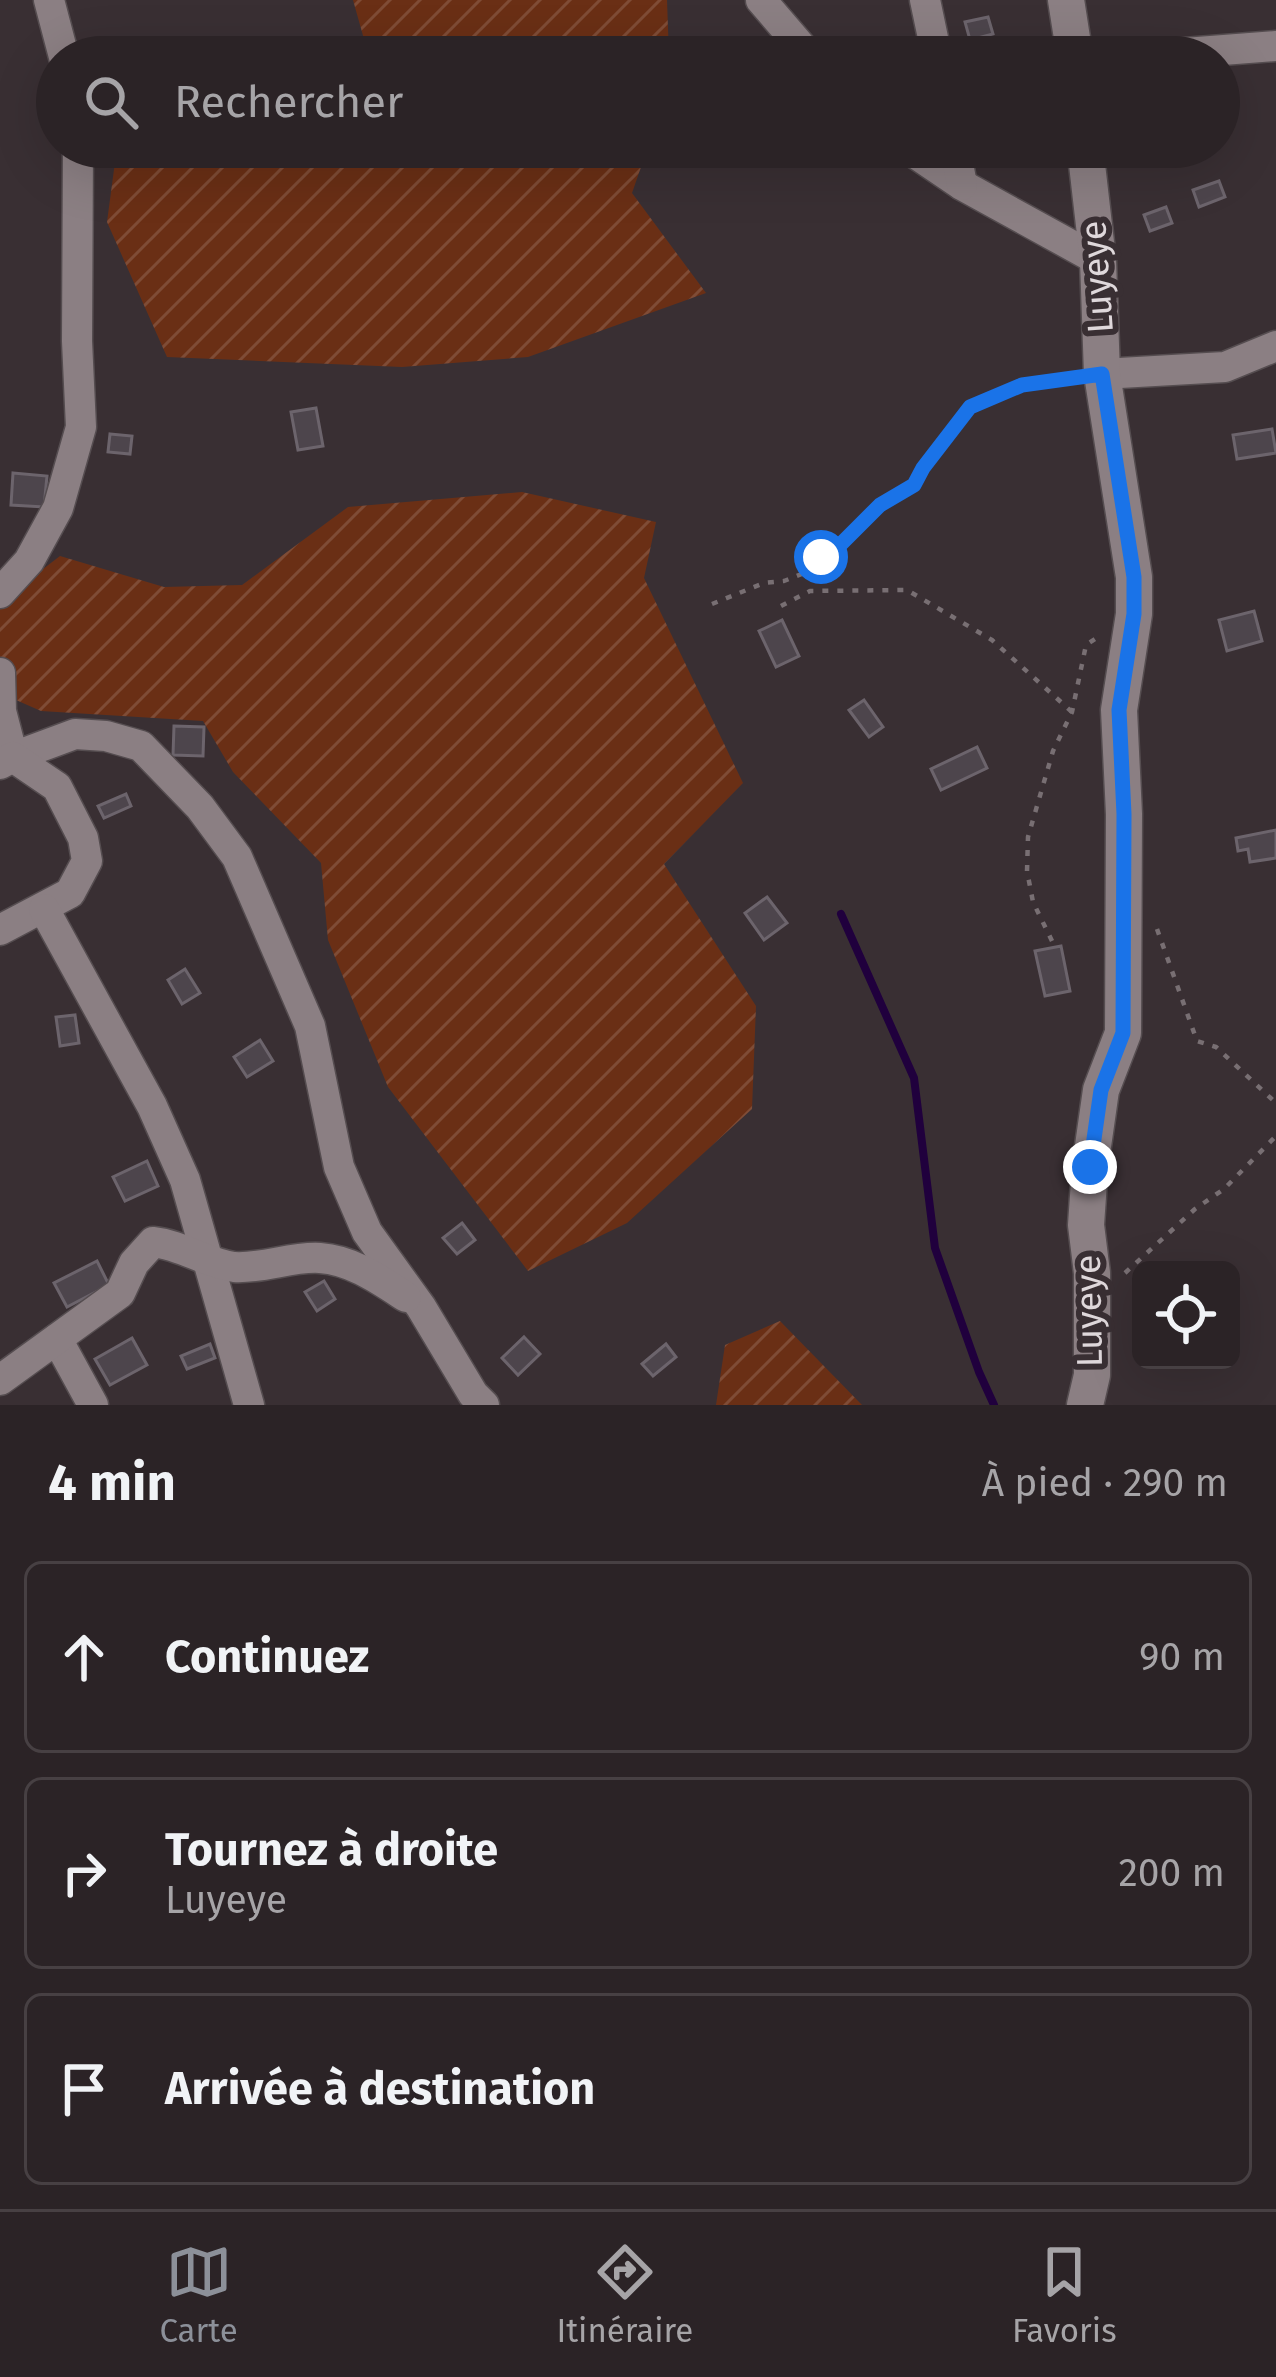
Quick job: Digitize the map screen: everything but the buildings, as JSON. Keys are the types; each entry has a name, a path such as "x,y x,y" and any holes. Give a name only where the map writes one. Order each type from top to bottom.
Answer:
{"street":[{"path":"49,0 58,36"},
{"path":"761,0 792,36"},
{"path":"926,0 933,36"},
{"path":"1066,0 1072,36"},
{"path":"1240,49 1276,46"},
{"path":"0,593 29,561 58,508 81,427 78,168"},
{"path":"936,168 1098,260"},
{"path":"959,168 962,185"},
{"name":"Luyeye","path":"1085,1405 1092,1375 1086,1225 1090,1167 1101,1090 1123,1033 1124,814 1119,710 1134,614 1134,577 1102,374 1098,260 1087,168"},
{"path":"1102,374 1225,368 1276,346"},
{"path":"0,673 6,761"},
{"path":"6,761 75,734 106,736 141,746 200,807 237,857 310,1027 339,1167 368,1232 421,1307 472,1394 484,1405"},
{"path":"0,930 70,893 86,861 83,838 57,788 6,761"},
{"path":"44,909 152,1106 185,1180 249,1405"},
{"path":"0,1380 120,1293 134,1263 153,1242 173,1244 210,1263 241,1268 321,1258 370,1273 421,1307"},
{"path":"57,1339 93,1405"}],"path":[{"path":"712,604 807,572 880,505 914,485 970,407 1022,385 1102,374"},
{"path":"781,606 810,591 907,590 992,640 1072,712"},
{"path":"1052,940 1033,902 1028,837 1053,751 1072,712 1087,645 1134,614"},
{"path":"1155,924 1197,1041 1216,1047 1276,1103"},
{"path":"1093,1314 1100,1296 1196,1209 1224,1190 1276,1136"}],"shaded area":[{"path":"353,0 667,0 668,36 363,36"},
{"path":"114,168 641,168 632,193 706,293 528,357 402,367 167,357 107,222"},
{"path":"522,492 656,522 644,578 743,783 664,864 756,1006 752,1109 627,1223 528,1271 388,1087 328,940 321,863 233,772 203,721 41,711 0,693 0,602 60,556 164,587 242,585 348,507"},
{"path":"780,1321 862,1405 716,1405 725,1345"}],"waterway":[{"path":"841,914 914,1078 935,1248 994,1405"}],"route":[{"path":"821,557 880,505 914,485 970,407 1022,385 1102,374 1134,577 1134,614 1119,710 1124,814 1123,1033 1101,1090 1090,1167"}]}
